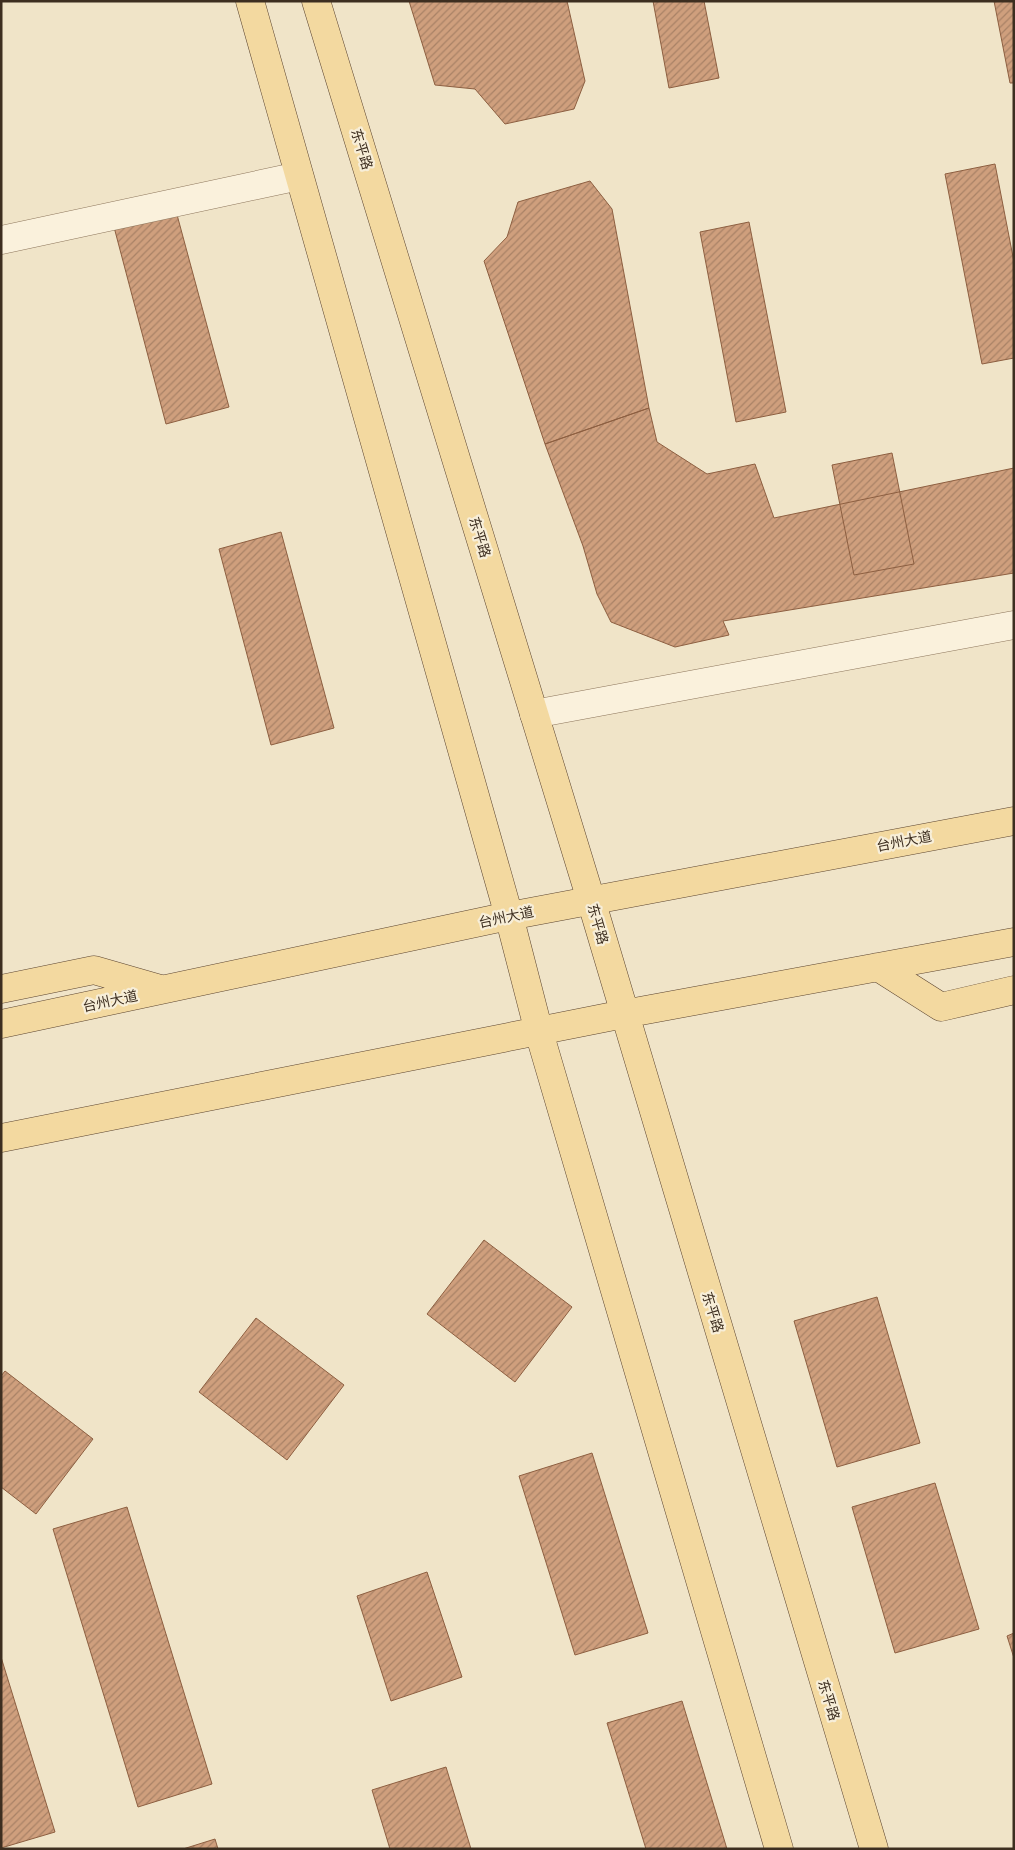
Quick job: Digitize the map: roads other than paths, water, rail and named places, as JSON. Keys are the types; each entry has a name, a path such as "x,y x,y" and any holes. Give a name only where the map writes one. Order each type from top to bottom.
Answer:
{"main road":[{"path":"250,1 509,916 539,1032 779,1849"},
{"name":"东平路","path":"316,1 591,900 874,1849"},
{"name":"台州大道","path":"1,1024 509,916 1014,821"},
{"path":"1,1138 624,1014 1014,942"},
{"path":"878,967 941,1007 1014,990"},
{"path":"1,989 94,970 164,990"}],"street":[{"path":"1,240 299,176"},
{"path":"534,714 1014,625"}]}
